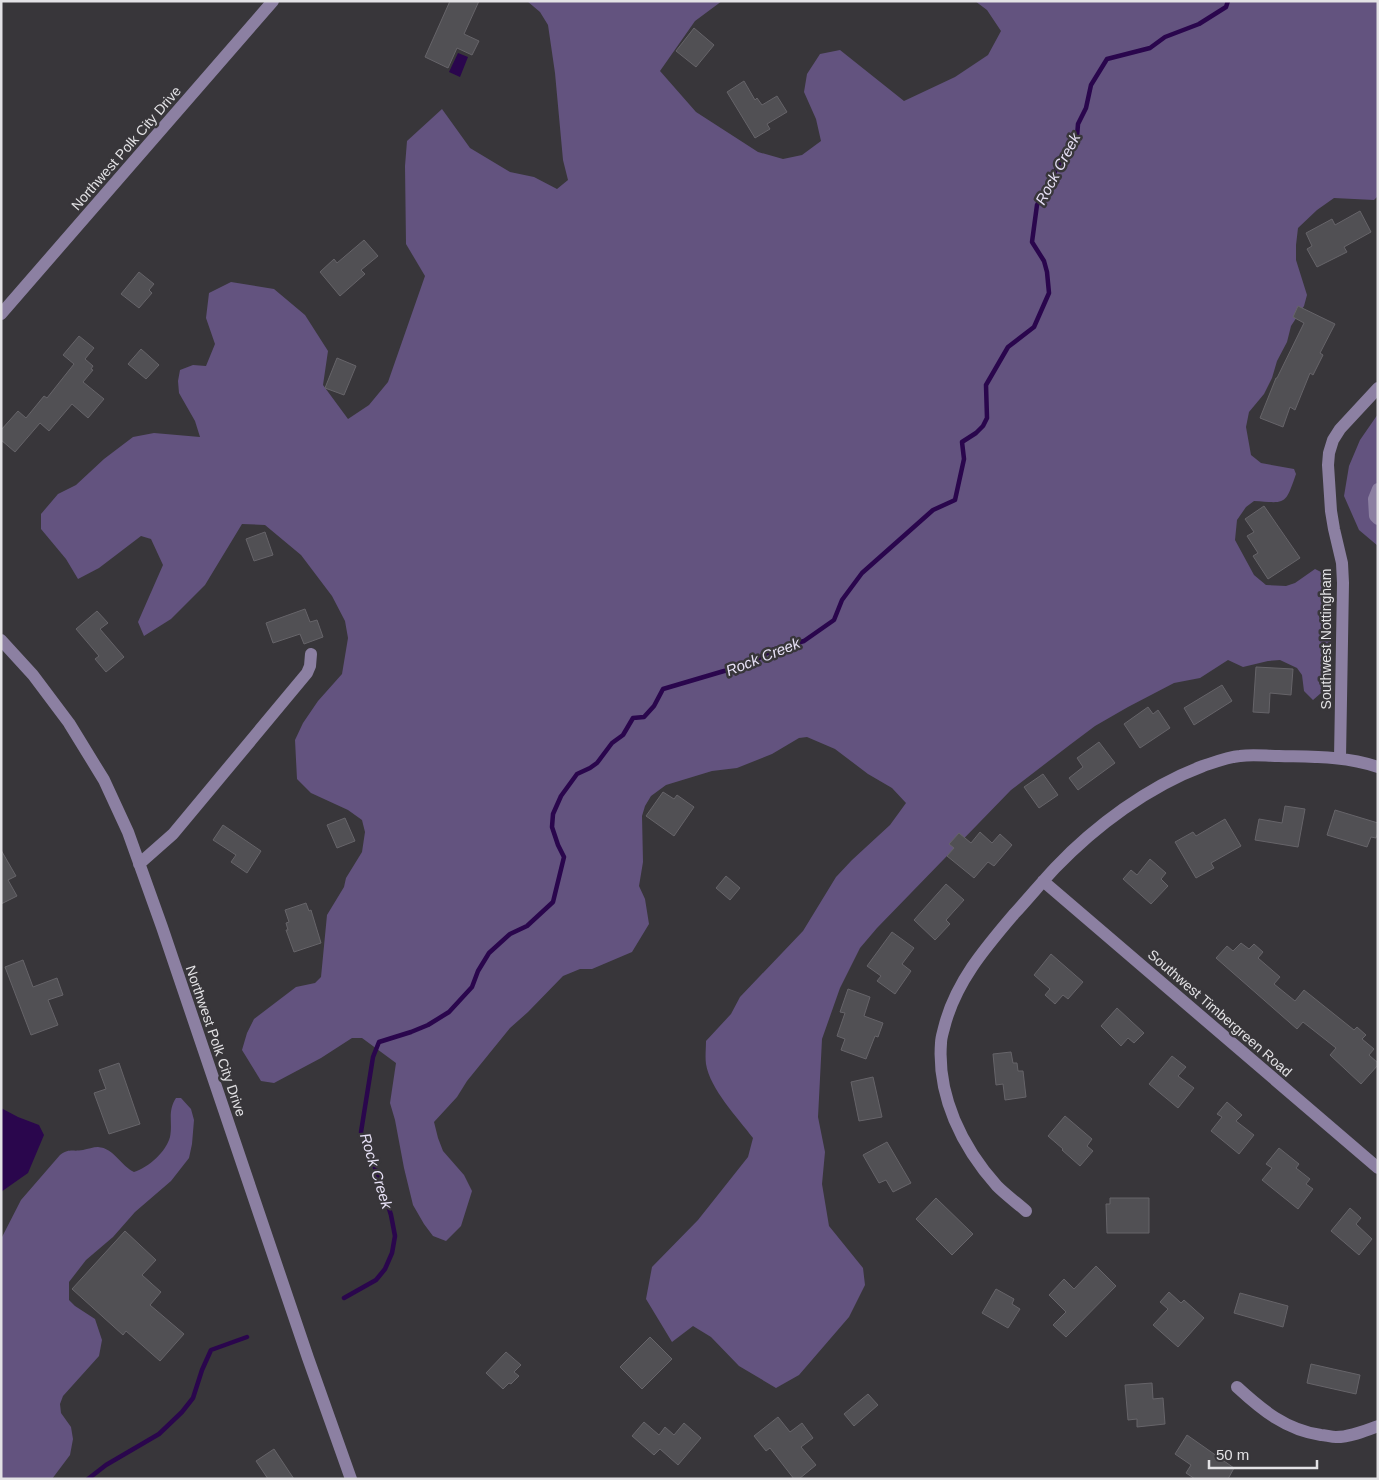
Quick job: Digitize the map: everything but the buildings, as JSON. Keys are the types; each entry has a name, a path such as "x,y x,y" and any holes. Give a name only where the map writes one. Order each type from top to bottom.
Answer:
{"street":[{"name":"Northwest Polk City Drive","path":"1,314 273,1"},
{"name":"Southwest Nottingham","path":"1340,758 1343,583 1342,563 1331,511 1329,453 1333,440 1340,429 1378,388"},
{"path":"1378,488 1374,499 1375,516 1378,520"},
{"name":"Northwest Polk City Drive","path":"1,640 48,695 69,723 92,760 128,832 351,1479"},
{"path":"139,864 173,834 307,673 311,654"},
{"path":"1026,1211 998,1187 979,1164 960,1132 948,1103 942,1072 941,1042 948,1010 975,961 1043,881 1073,850 1114,816 1159,786 1213,762 1240,756 1340,758 1378,766"},
{"name":"Southwest Timbergreen Road","path":"1043,881 1378,1168"},
{"path":"1237,1387 1279,1421 1306,1432 1336,1437 1363,1432 1378,1426"}],"shaded area":[{"path":"527,1 722,1 695,21 660,71 696,112 758,152 783,159 802,155 821,141 816,119 804,92 807,74 820,54 840,50 904,101 955,77 988,55 1001,31 987,10 975,1 1378,1 1378,196 1374,200 1334,198 1317,210 1298,228 1296,260 1307,295 1304,306 1291,326 1287,342 1277,361 1272,378 1264,394 1249,412 1246,427 1251,455 1261,463 1294,469 1296,474 1289,492 1283,500 1278,502 1254,501 1246,507 1237,520 1235,540 1254,575 1266,585 1286,586 1295,583 1315,569 1321,572 1329,600 1331,628 1329,686 1313,700 1304,691 1302,675 1297,668 1280,660 1243,667 1228,660 1200,678 1174,683 1128,707 1095,726 1011,790 877,928 860,948 840,988 822,1039 818,1117 825,1152 822,1184 829,1226 863,1268 865,1285 849,1317 799,1375 776,1388 739,1366 711,1337 693,1326 672,1342 646,1299 652,1267 698,1220 748,1157 753,1138 725,1103 713,1083 706,1064 706,1041 731,1014 740,997 803,931 836,877 890,825 906,803 892,788 868,774 835,749 807,737 799,738 772,754 737,768 712,771 666,785 651,796 642,816 643,862 639,886 645,899 649,924 632,952 592,969 580,969 563,976 510,1028 467,1081 457,1097 434,1122 443,1151 464,1175 472,1191 461,1226 446,1241 433,1236 413,1205 390,1103 396,1063 362,1038 352,1038 321,1058 274,1083 261,1081 242,1050 254,1019 296,987 315,983 321,977 327,915 362,852 365,832 362,820 348,810 311,793 297,779 295,740 303,723 318,701 342,674 348,638 345,621 332,596 301,555 265,525 242,524 205,585 171,619 144,636 138,622 163,565 151,539 141,536 99,568 78,579 66,559 41,529 41,514 58,494 76,485 104,459 133,437 154,433 200,437 195,421 179,393 178,381 180,370 193,365 206,366 215,344 206,318 209,293 231,282 274,289 305,315 328,351 323,385 348,419 369,405 388,382 425,276 406,244 405,166 407,141 442,109 470,148 510,172 534,177 557,189 568,180 563,160 555,73 548,25 540,12"},
{"path":"458,53 468,57 460,77 449,72"},
{"path":"1378,414 1378,546 1359,530 1344,496 1349,466 1360,440"},
{"path":"176,1098 181,1098 191,1109 194,1120 189,1158 171,1181 135,1212 113,1237 86,1260 69,1282 69,1300 95,1319 102,1340 99,1356 63,1396 60,1404 61,1413 71,1427 73,1439 70,1455 52,1479 1,1479 1,1239 21,1200 63,1153 96,1147 104,1148 109,1150 134,1172 151,1163 168,1143 171,1132 172,1108"},
{"path":"1,1108 39,1125 44,1135 28,1173 1,1192"}],"waterway":[{"name":"Rock Creek","path":"344,1298 376,1280 385,1269 392,1253 395,1236 381,1183 361,1132 373,1057 379,1042 428,1025 449,1012 472,987 478,971 489,953 510,934 527,926 553,902 564,857 552,827 553,814 561,796 577,774 597,763 612,743 623,735 633,718 644,717 654,706 663,689 724,671 743,668 772,650 804,641 834,620 842,600 862,573 933,510 955,500 964,459 962,442 976,433 983,426 987,418 986,385 1008,347 1034,327 1049,293 1044,261 1032,242 1037,205 1060,162 1077,137 1078,124 1086,108 1091,85 1107,59 1150,48 1165,37 1199,24 1226,7 1228,1"},
{"name":"Rock Creek","path":"88,1479 106,1465 159,1434 182,1412 193,1398 211,1350 247,1337"}]}
